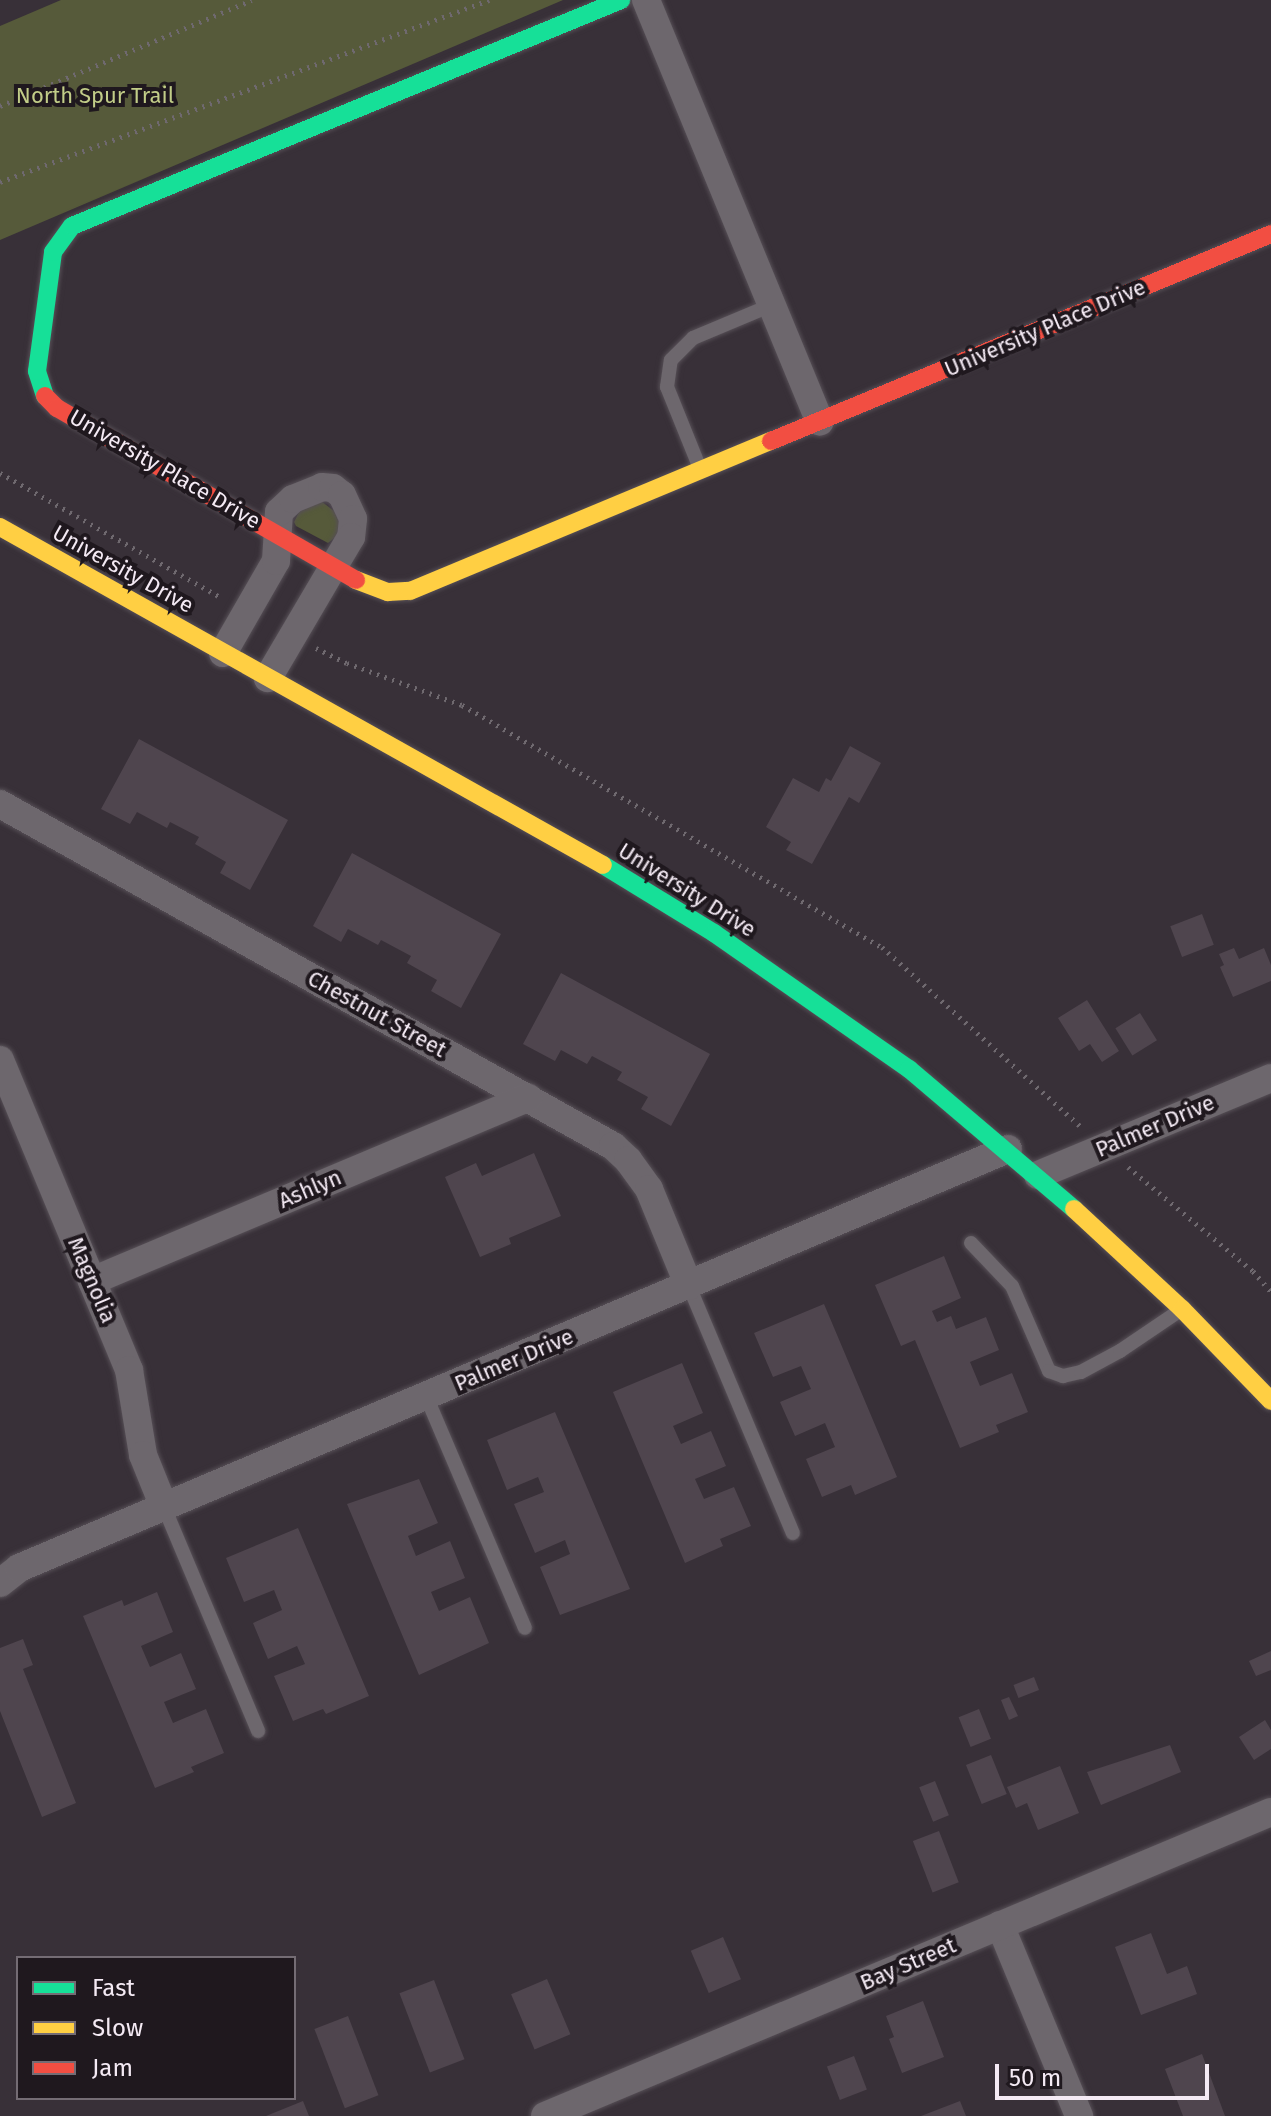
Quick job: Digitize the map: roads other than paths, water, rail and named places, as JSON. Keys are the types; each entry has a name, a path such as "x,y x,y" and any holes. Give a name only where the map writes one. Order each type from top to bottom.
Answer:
{"street":[{"name":"University Place Drive","path":"621,0 81,222 58,241 37,371 45,396 57,408 374,589 410,591 1271,234"},
{"path":"646,0 820,422"},
{"path":"223,653 276,561 279,512 286,503 322,487 338,490 353,525 349,543 268,678"},
{"name":"University Drive","path":"0,527 597,862 714,933 865,1037 1008,1149 1182,1309 1271,1401"},
{"name":"Chestnut Street","path":"0,804 601,1139 628,1160 649,1189 689,1286"},
{"name":"Magnolia","path":"0,1060 129,1370 143,1455 164,1507"},
{"name":"Palmer Drive","path":"1038,1175 1271,1078"},
{"name":"Ashlyn","path":"92,1281 528,1098"},
{"name":"Palmer Drive","path":"6,1573 1008,1149"},
{"name":"Bay Street","path":"545,2116 1271,1812"},
{"path":"1000,1925 1079,2116"}],"lane":[{"path":"701,472 667,387 671,360 693,338 772,305"},
{"path":"971,1243 1012,1286 1049,1371 1063,1376 1081,1372 1120,1351 1182,1309"},
{"path":"689,1286 793,1533"},
{"path":"426,1396 525,1628"},
{"path":"164,1507 258,1731"}],"park label":[{"name":"North Spur Trail","path":"95,96"}]}
